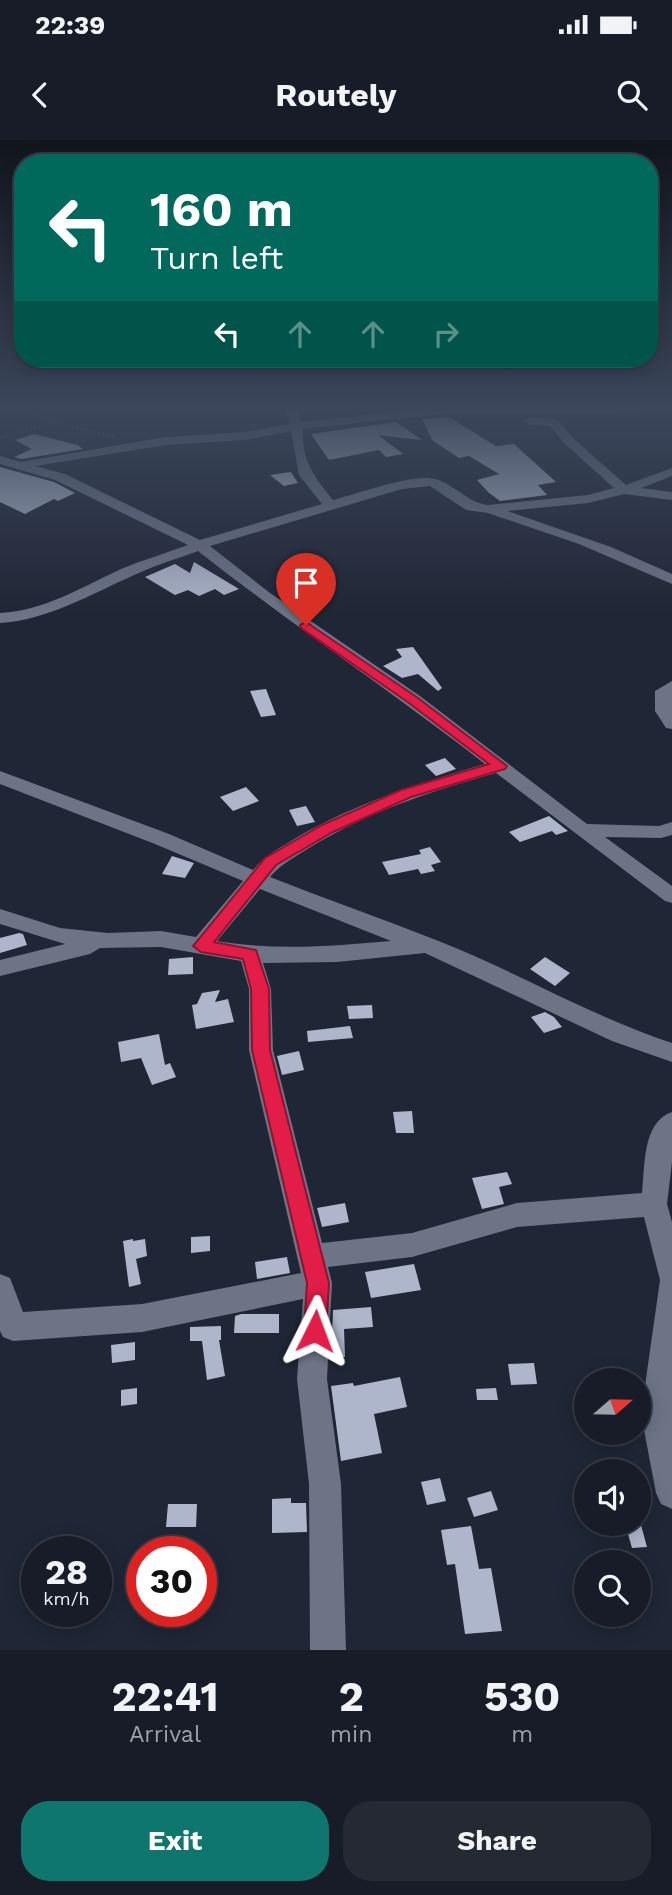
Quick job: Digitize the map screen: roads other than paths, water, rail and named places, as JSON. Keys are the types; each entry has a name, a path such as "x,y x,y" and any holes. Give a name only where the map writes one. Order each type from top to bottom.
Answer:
{"street":[{"path":"58,476 201,546 265,596 414,701 672,896"},
{"path":"305,476 331,506"},
{"path":"608,476 624,490 672,496"},
{"path":"488,509 588,499 624,490 660,476"},
{"path":"0,618 18,617 68,601 128,572 225,536 401,485 432,482 471,507 488,509 604,547 636,560 672,580"},
{"path":"672,686 664,691 664,711 672,724"},
{"path":"201,946 271,862 328,828 406,793 500,766"},
{"path":"0,777 162,839 256,880 427,945 620,1035 672,1053"},
{"path":"582,830 661,832 672,828"},
{"path":"0,916 60,936 108,942"},
{"path":"0,968 108,942 160,939 250,955 337,954 427,945"},
{"path":"250,955 260,989 261,1050 314,1270 312,1379 325,1484 328,1650"},
{"path":"672,1122 662,1136 654,1204 672,1276"},
{"path":"0,1287 12,1327 142,1318 517,1215 654,1204"},
{"path":"671,1482 656,1414 672,1284"}]}
